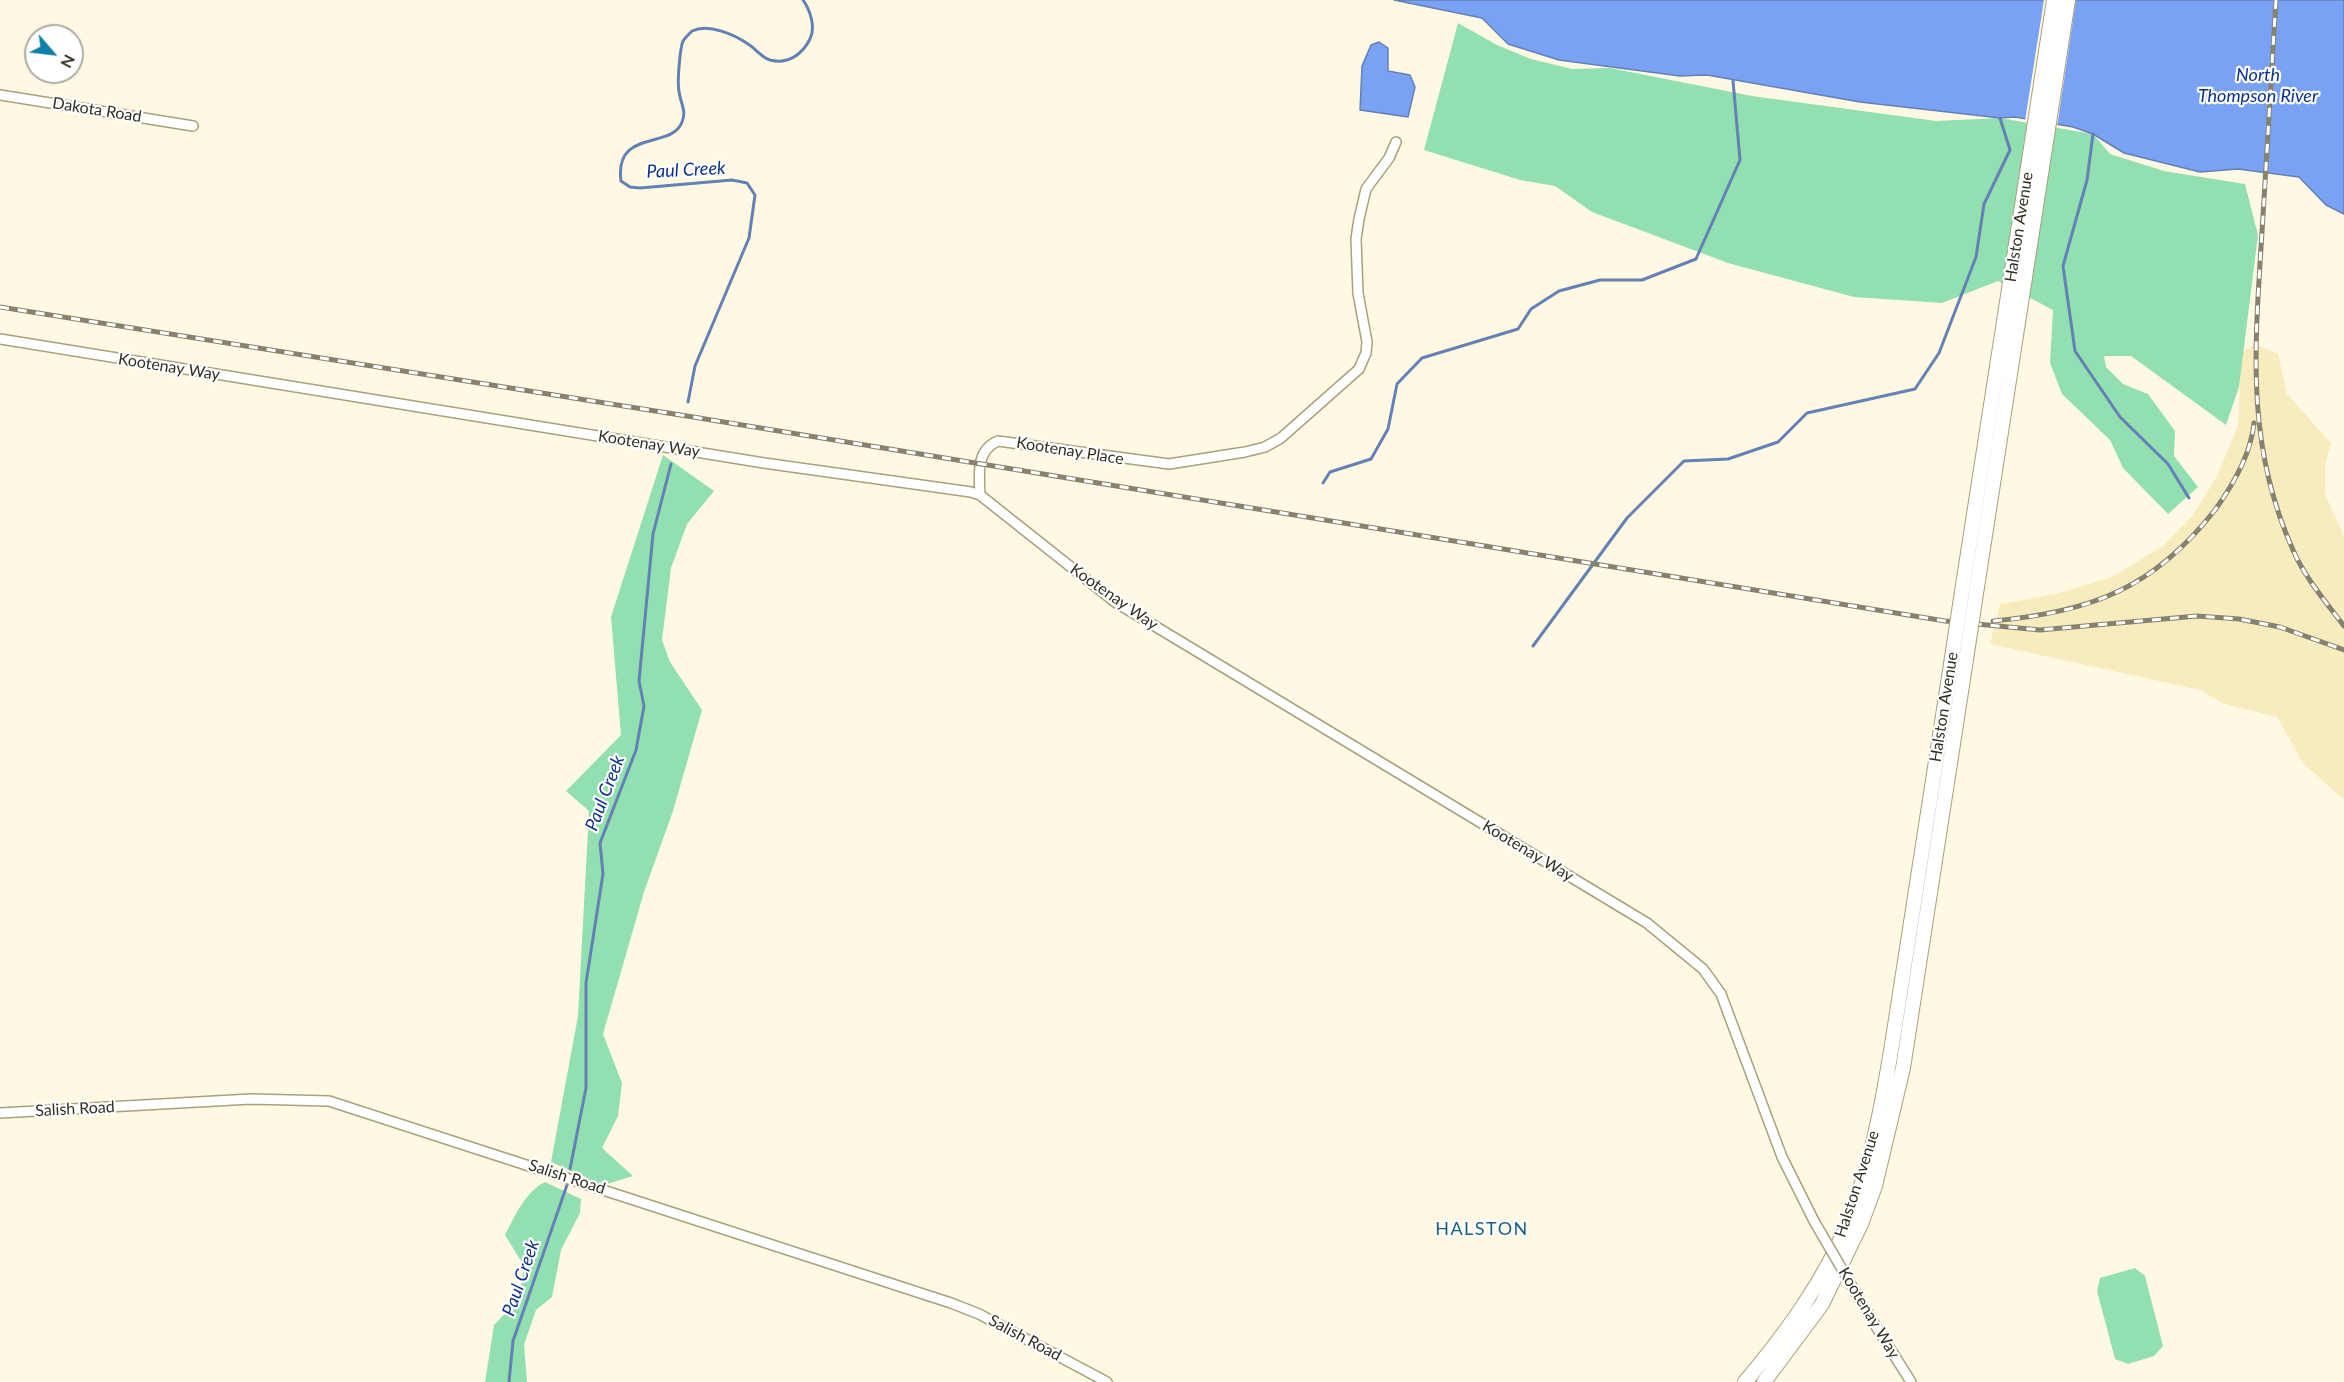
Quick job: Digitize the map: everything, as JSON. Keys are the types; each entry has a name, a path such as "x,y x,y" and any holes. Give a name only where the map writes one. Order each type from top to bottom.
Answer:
{"main road":[{"name":"Halston Avenue","path":"2009,336 2054,0"},
{"name":"Halston Avenue","path":"1764,1382 1822,1304 1857,1234 1875,1186 1903,1068 1970,586 2009,336 2068,0"},
{"name":"Halston Avenue","path":"1745,1382 1770,1353 1810,1296 1850,1218 1863,1177 1889,1063 1958,665"}],"street":[{"name":"Dakota Road","path":"0,95 193,126"},
{"name":"Kootenay Place","path":"980,495 982,455 990,444 998,441 1169,464 1265,447 1295,428 1359,369 1367,342 1358,293 1356,238 1359,219 1366,189 1389,158 1396,142"},
{"name":"Kootenay Way","path":"0,339 764,463 980,495 1115,602 1647,923 1676,944 1702,969 1720,994 1782,1158 1814,1221 1911,1382"},
{"name":"Salish Road","path":"0,1113 251,1099 328,1101 951,1302 979,1314 1107,1382"}],"shaded area":[{"path":"2255,344 2278,354 2287,394 2331,443 2325,465 2325,494 2344,536 2344,800 2303,763 2277,717 2224,704 2200,690 1990,644 2000,604 2056,594 2112,577 2163,546 2193,515 2217,476 2238,426 2241,353"}],"green space":[{"path":"1458,23 1497,45 1531,59 1572,69 1610,68 1752,96 1936,121 2000,118 2093,134 2110,154 2164,171 2245,184 2258,235 2239,387 2226,425 2131,356 2104,356 2106,367 2123,384 2148,394 2175,431 2174,456 2198,487 2168,514 2123,468 2110,440 2062,394 2050,363 2053,310 1998,281 1942,303 1854,297 1728,263 1592,212 1555,186 1520,180 1424,150"},
{"path":"663,455 714,491 687,524 671,568 662,640 670,662 702,710 673,811 644,892 603,1034 622,1083 618,1116 602,1148 633,1176 604,1185 551,1162 578,1016 589,811 566,791 621,735 611,617"},
{"path":"545,1182 581,1199 580,1213 561,1250 552,1297 536,1310 524,1345 527,1382 485,1382 494,1325 515,1303 520,1294 524,1266 505,1235 526,1198"},
{"path":"2135,1268 2145,1276 2163,1346 2154,1356 2128,1364 2115,1359 2097,1291 2100,1278"}],"water":[{"name":"North Thompson River","path":"1394,0 2344,0 2344,214 2326,205 2299,177 2238,169 2200,172 2124,153 2093,134 2073,127 2015,117 2000,118 1860,102 1707,75 1680,76 1559,60 1508,44 1482,18"},
{"path":"1379,42 1388,48 1388,71 1410,75 1415,87 1408,117 1360,110 1362,66 1371,45"}],"pier":[{"path":"2044,0 2076,0 2057,127 2025,121"}],"waterway":[{"name":"Paul Creek","path":"688,402 695,366 749,238 755,195 747,183 732,180 630,187 621,181 621,164 626,153 635,146 667,136 682,122 684,110 678,87 680,58 683,41 692,31 706,28 721,31 743,41 767,59 783,61 795,57 812,34 811,19 803,0"},
{"path":"1323,483 1330,472 1371,459 1388,429 1397,384 1422,358 1518,329 1531,309 1559,291 1600,280 1642,280 1696,259 1740,160 1733,81"},
{"path":"1533,646 1627,518 1684,461 1728,459 1778,442 1807,413 1915,389 1939,353 1976,257 1984,204 2010,150 2000,118"},
{"path":"2093,134 2087,180 2063,266 2075,351 2120,417 2168,464 2189,498"},
{"name":"Paul Creek","path":"570,1169 586,1088 586,983 603,874 600,843 636,750 644,706 639,681 653,534 671,464"},
{"name":"Paul Creek","path":"509,1382 513,1341 567,1185"}],"railway":[{"path":"2276,0 2257,315 2256,355 2260,432 2267,471 2293,550 2310,580 2344,626"},
{"path":"0,307 693,417 1945,621 2040,630 2197,616 2239,619 2280,627 2344,650"},
{"path":"1993,621 2028,617 2090,603 2118,592 2168,559 2192,537 2215,510 2228,490 2245,458 2254,423"}],"district":[{"name":"HALSTON","path":"1482,1229"}]}
